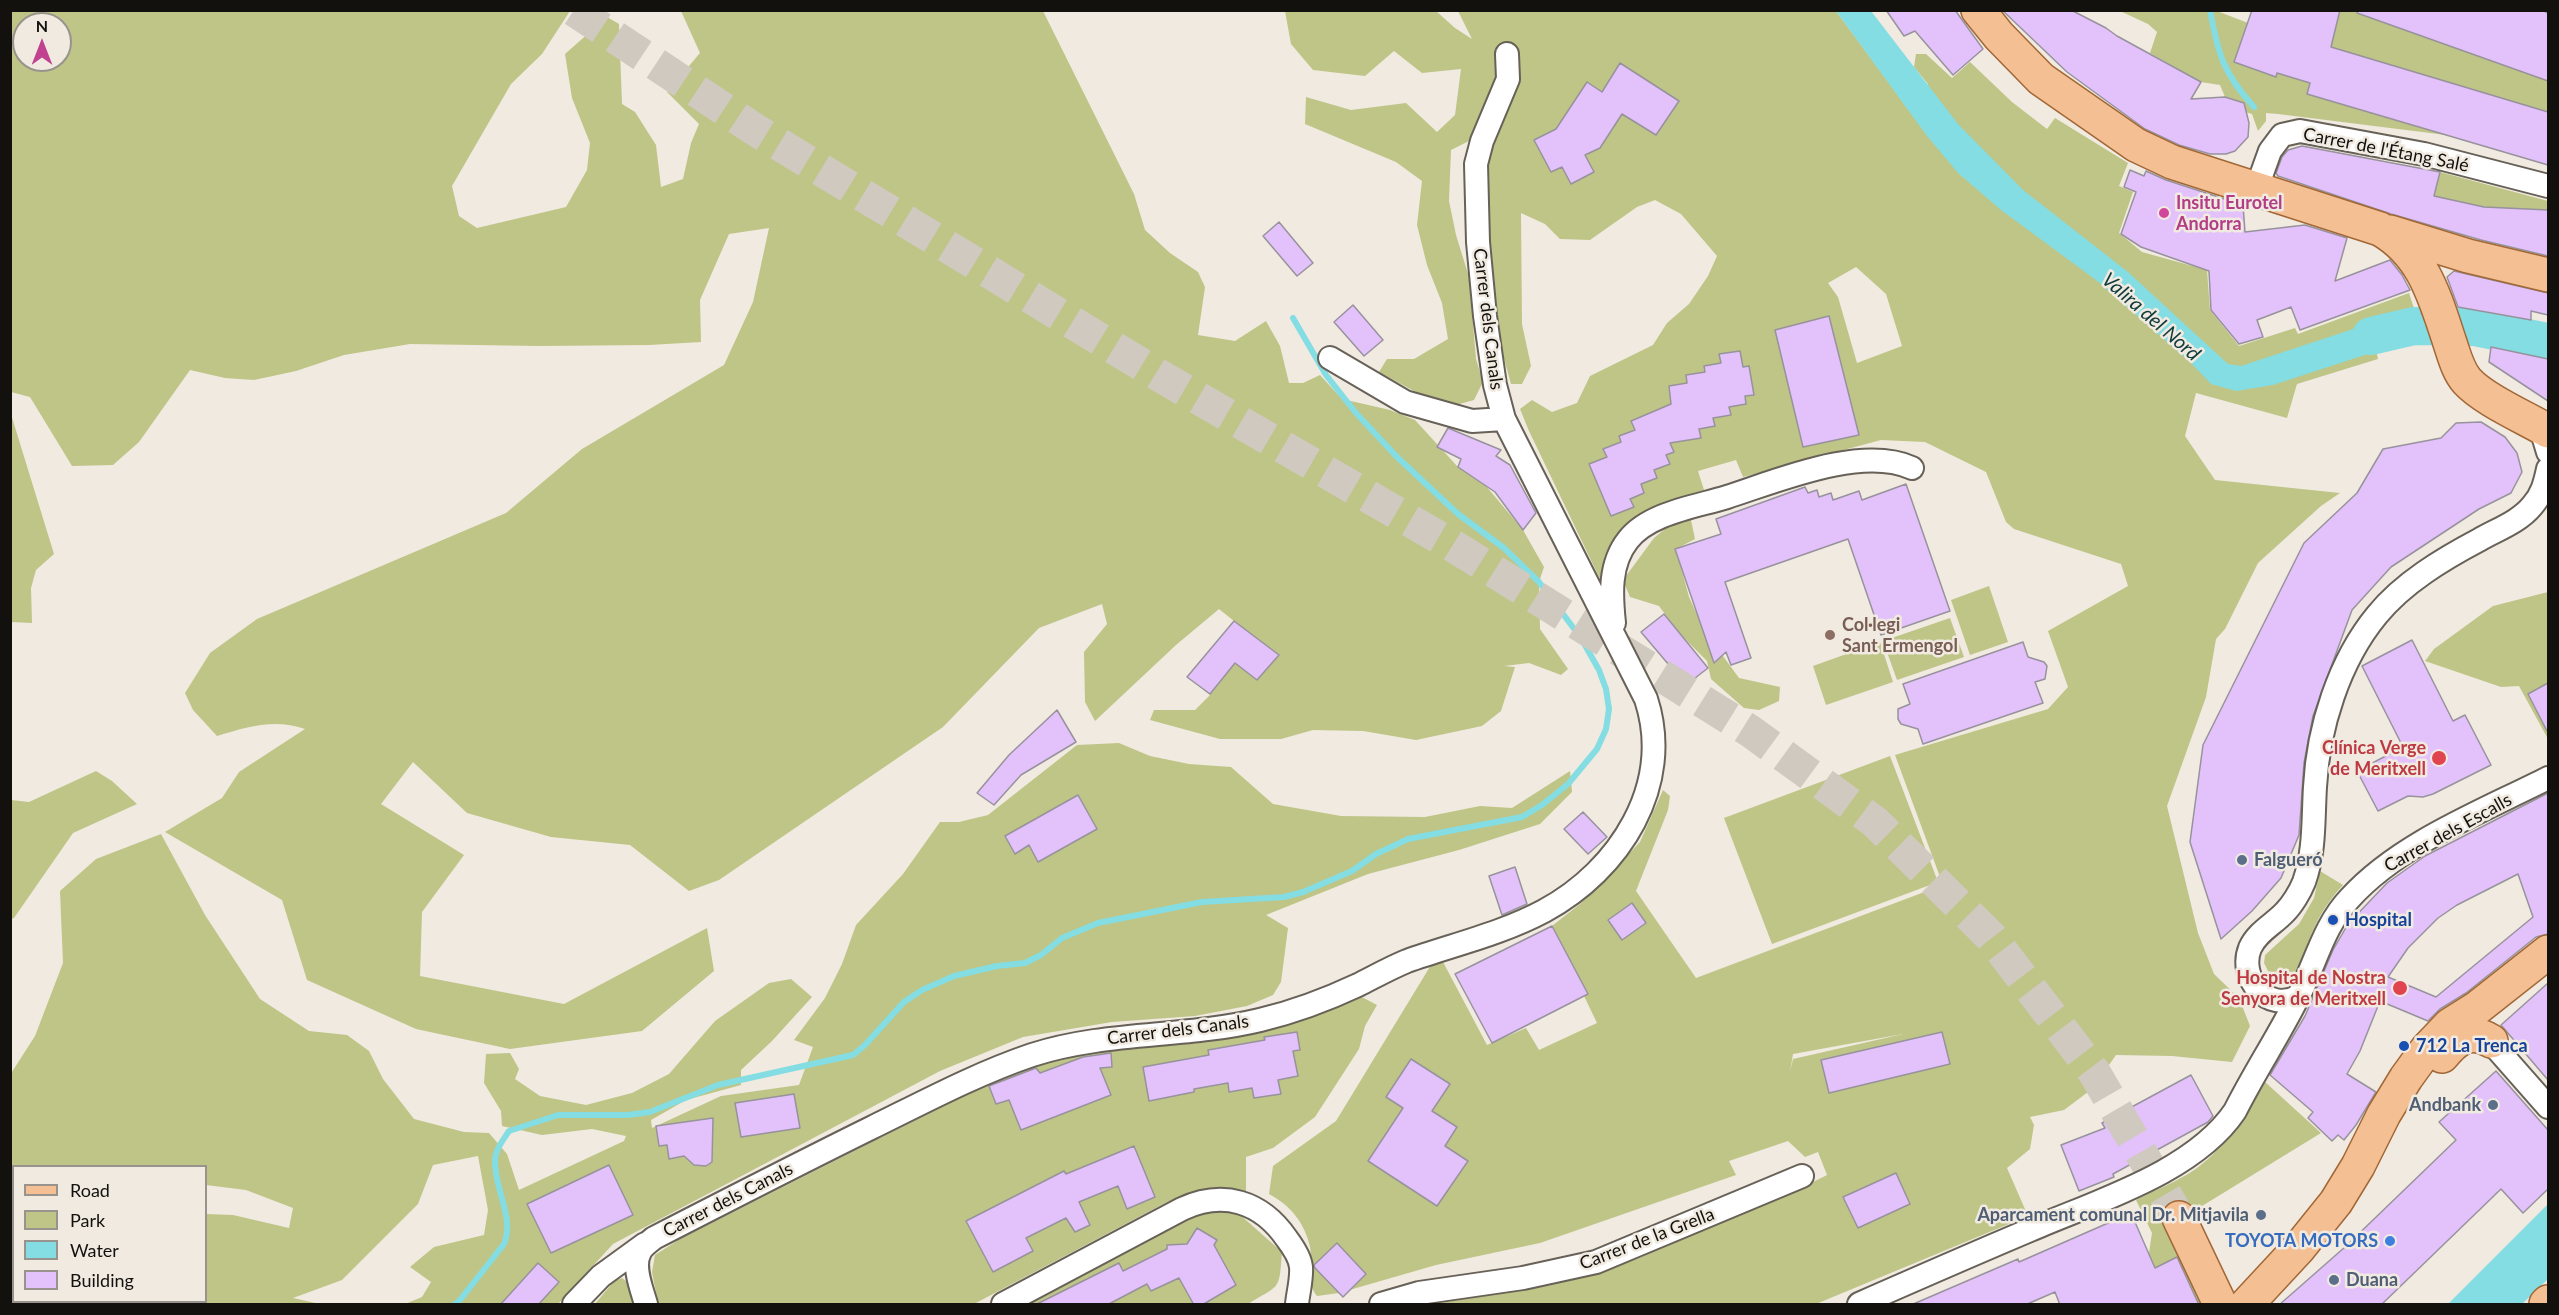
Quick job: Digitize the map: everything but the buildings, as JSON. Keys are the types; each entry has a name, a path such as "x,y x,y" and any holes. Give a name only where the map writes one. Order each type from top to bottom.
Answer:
{"main road":[{"path":"1978,10 1999,36 2041,79 2136,145 2172,162 2468,256 2548,276"},
{"path":"2380,229 2408,249 2437,305 2457,364 2466,380 2480,392 2540,426"},
{"path":"2437,305 2433,280 2443,264 2468,256"},
{"path":"2179,1218 2245,1304 2318,1226 2337,1202 2384,1114 2427,1049 2450,1025 2482,1026 2548,952"}],"street":[{"name":"Carrer dels Canals","path":"646,1305 639,1280 637,1261 640,1251 654,1238 958,1085 1029,1056 1069,1044 1112,1037 1213,1028 1309,1006 1404,963 1479,938 1545,911 1584,883 1615,851 1637,819 1649,785 1655,747 1652,716 1615,634 1504,419 1495,385 1485,316 1478,242 1476,164 1482,141 1508,79 1507,54"},
{"name":"Carrer de l'Étang Salé","path":"2256,190 2270,151 2282,135 2300,131 2424,154 2548,186"},
{"path":"1330,358 1405,402 1472,421 1504,419"},
{"path":"2540,426 2548,452"},
{"name":"Carrer dels Canals","path":"1615,634 1611,595 1614,568 1627,541 1641,526 1791,474 1823,467 1896,461 1912,468"},
{"path":"1859,1305 2124,1190 2183,1161 2224,1127 2249,1083 2268,1041 2271,1011 2265,996 2251,980 2248,964 2250,948 2261,933 2287,911 2303,882 2311,855 2319,748 2337,686 2356,645 2378,614 2437,564 2517,519 2531,508 2540,495 2548,469"},
{"name":"Carrer dels Escalls","path":"2249,1083 2299,996 2321,941 2333,920 2365,882 2388,863 2429,839 2548,778"},
{"path":"2265,996 2276,1002 2289,1002 2299,996"},
{"path":"2482,1026 2548,1107"},
{"name":"Carrer de la Grella","path":"1381,1305 1419,1293 1523,1278 1596,1262 1802,1176"},
{"path":"1003,1305 1198,1201 1222,1199 1246,1203 1263,1213 1285,1236 1297,1254 1301,1266 1297,1305"},
{"path":"574,1305 601,1276 654,1238"}],"green space":[{"path":"2351,10 2548,81 2548,165 2446,135 2278,114 2266,113 2266,121 2258,131 2252,114 2242,111 2244,103 2225,97 2220,85 2201,82 2150,53 2157,32 2148,24 2120,11 2217,11 2248,23 2234,62 2275,77 2292,29 2313,11 2338,19 2340,11"},
{"path":"11,11 570,11 542,54 511,84 452,186 459,216 477,228 566,207 587,170 590,143 572,98 565,54 607,17 619,24 622,104 635,112 656,145 661,187 683,179 691,143 699,124 667,92 700,53 681,11 1043,11 1134,194 1145,230 1170,253 1198,272 1205,287 1198,335 1235,341 1266,321 1280,346 1289,383 1303,383 1320,375 1342,399 1390,410 1415,420 1457,466 1486,486 1523,530 1544,567 1539,582 1540,629 1568,669 1561,675 1529,663 1504,666 1515,667 1501,711 1482,726 1416,740 1363,731 1313,730 1281,739 1220,739 1150,720 1154,710 1195,710 1210,695 1187,677 1234,621 1219,609 1176,645 1095,721 1085,702 1084,652 1107,624 1102,604 1039,628 943,727 719,880 689,891 630,845 551,837 467,813 413,762 381,804 464,855 422,912 420,976 564,1004 707,928 714,971 642,1031 510,1049 416,1029 307,980 282,900 165,832 222,798 239,772 305,729 272,724 217,736 193,710 185,693 210,653 257,619 506,513 582,449 724,365 753,302 769,228 729,234 700,300 701,342 540,346 410,344 344,355 296,371 254,380 225,378 190,370 139,442 113,465 72,466 30,397 11,392"},
{"path":"1285,11 1436,11 1472,39 1458,11 1836,11 1914,117 1928,84 1914,67 1916,54 1926,54 1952,78 1970,62 2012,102 2047,129 2055,118 2128,163 2119,186 2133,192 2119,233 2142,252 2207,270 2210,310 2239,346 2295,328 2298,334 2409,293 2423,336 2376,350 2378,359 2297,384 2287,418 2196,393 2185,436 2215,480 2340,493 2321,506 2258,563 2225,629 2216,639 2206,697 2167,806 2198,933 2214,974 2239,998 2250,1026 2232,1062 2172,1056 2116,1055 2092,1089 2064,1110 2030,1117 2034,1125 2030,1149 2007,1168 2028,1216 1816,1304 1434,1304 1551,1285 1637,1259 1827,1175 1818,1152 1805,1157 1788,1141 1729,1161 1736,1175 1540,1243 1436,1265 1339,1293 1317,1296 1310,1279 1311,1254 1308,1238 1290,1209 1269,1194 1273,1166 1336,1121 1431,965 1443,962 1487,1045 1526,1028 1539,1050 1597,1023 1584,996 1588,994 1552,926 1580,904 1640,842 1663,790 1670,796 1668,810 1636,891 1696,978 1943,885 1895,755 2048,709 2068,687 2048,631 2128,586 2121,564 2014,529 2006,522 1986,472 1925,442 1881,440 1743,477 1736,460 1698,471 1704,490 1649,511 1625,527 1605,554 1600,579 1520,409 1532,400 1552,412 1577,403 1590,376 1653,345 1667,323 1689,304 1708,276 1717,256 1681,214 1655,200 1637,207 1590,240 1560,239 1545,224 1521,213 1522,324 1531,366 1522,384 1511,384 1500,344 1485,181 1485,133 1451,150 1449,201 1456,235 1469,277 1476,359 1483,382 1474,400 1452,406 1436,403 1379,372 1387,359 1414,359 1448,339 1442,303 1427,265 1417,225 1422,181 1396,162 1305,124 1306,97 1351,110 1406,103 1437,132 1455,115 1461,69 1422,73 1394,51 1365,76 1313,70 1291,44","holes":["1856,267 1886,294 1902,346 1857,363 1838,297 1828,283","1903,1034 1793,1059 1790,1072 1793,1054"]},
{"path":"2440,172 2548,201 2548,210 2484,207 2434,196"},
{"path":"10,411 54,554 36,570 31,588 32,623 11,622"},
{"path":"1691,520 1695,539 1676,549 1689,597 1704,630 1739,678 1780,687 1779,701 1759,710 1744,708 1711,679 1707,661 1679,633 1659,606 1630,597 1623,580 1654,538 1671,524"},
{"path":"1989,586 2008,642 1970,655 1951,600"},
{"path":"2548,592 2548,739 2519,686 2501,687 2425,661 2434,649 2493,606"},
{"path":"1950,618 1964,657 1897,680 1883,641"},
{"path":"1880,642 1893,682 1826,705 1813,666"},
{"path":"1119,743 1150,756 1189,764 1231,767 1273,804 1341,816 1425,817 1480,806 1512,808 1570,771 1572,792 1540,824 1459,850 1368,874 1266,915 1288,928 1281,982 1273,995 1247,1006 1195,1016 1112,1022 1023,1037 940,1071 613,1244 558,1304 405,1304 422,1297 431,1282 410,1267 434,1247 484,1235 488,1210 478,1156 433,1165 418,1204 342,1280 293,1298 320,1304 185,1303 207,1303 207,1214 233,1215 289,1228 293,1208 246,1190 207,1185 207,1165 12,1165 12,1303 18,1303 11,1304 10,1075 35,1036 63,963 60,891 96,859 161,834 205,915 260,999 309,1031 347,1035 369,1051 383,1079 414,1119 464,1132 489,1133 507,1154 519,1190 624,1141 626,1136 592,1129 542,1135 502,1126 501,1111 484,1083 486,1054 510,1053 519,1069 515,1079 540,1096 586,1105 632,1093 669,1074 715,1021 769,983 791,979 812,997 772,1041 741,1070 741,1085 686,1100 651,1120 652,1128 721,1096 799,1085 813,1047 794,1040 825,998 842,964 856,925 903,874 940,822 959,822 988,815 1077,745"},
{"path":"1890,756 1938,882 1772,944 1724,818"},
{"path":"96,771 112,781 137,804 73,833 14,918 11,919 11,800 29,802"},
{"path":"2320,871 2343,885 2322,913 2292,977 2281,979 2270,975 2264,963 2265,955 2299,924 2314,898"},
{"path":"1356,994 1377,1005 1365,1026 1359,1049 1315,1117 1273,1148 1246,1157 1246,1193 1202,1190 1167,1202 974,1304 658,1304 652,1272 655,1255 680,1239 983,1086 1045,1063 1108,1048 1197,1039 1298,1022"},
{"path":"2264,1081 2321,1133 2202,1206 2166,1223 2205,1304 2058,1304 2147,1266 2152,1233 2136,1200 2183,1177 2208,1159 2235,1128"},
{"path":"1209,1209 1238,1213 1282,1252 1279,1280 1276,1285 1248,1304 1026,1304"},
{"path":"622,1278 627,1282 634,1304 595,1304 614,1281"}],"water":[{"path":"1836,11 1871,11 1958,124 2023,190 2128,272 2228,364 2241,366 2414,309 2423,336 2273,385 2236,391 2211,384 2190,362 2096,280 2001,210 1958,173 1927,136"},
{"path":"2458,307 2548,324 2548,359 2472,342"},
{"path":"2548,1204 2548,1279 2522,1304 2448,1304"}],"waterway":[{"path":"2210,10 2223,62 2235,84 2254,107"},
{"path":"455,1304 504,1244 507,1234 506,1213 498,1182 495,1157 509,1131 558,1115 628,1115 650,1112 718,1085 853,1055 904,1002 922,990 954,976 997,966 1025,963 1041,955 1062,938 1098,923 1202,902 1284,897 1303,892 1352,871 1376,854 1408,839 1522,817 1542,805 1568,784 1597,749 1606,729 1609,709 1606,689 1599,670 1581,638 1539,582 1504,548 1458,514 1396,456 1356,413 1326,375 1293,318"},
{"name":"Valira del Nord","path":"2371,336 2414,326 2474,327 2548,342"},
{"path":"39,1304 46,1303"},
{"path":"124,1303 134,1304"}],"tunnel":[{"path":"574,10 754,129 1162,377 1447,542 1750,731 1875,822 1991,937 2094,1072 2179,1218"}],"place":[{"name":"Insitu Eurotel Andorra","path":"2164,213"},
{"name":"Col·legi Sant Ermengol","path":"1830,635"},
{"name":"Clínica Verge de Meritxell","path":"2439,758"},
{"name":"Falgueró","path":"2242,860"},
{"name":"Hospital","path":"2333,920"},
{"name":"Hospital de Nostra Senyora de Meritxell","path":"2400,988"},
{"name":"712 La Trenca","path":"2404,1046"},
{"name":"Andbank","path":"2493,1105"},
{"name":"Aparcament comunal Dr. Mitjavila","path":"2261,1215"},
{"name":"TOYOTA MOTORS","path":"2390,1241"},
{"name":"Duana","path":"2334,1280"}]}
